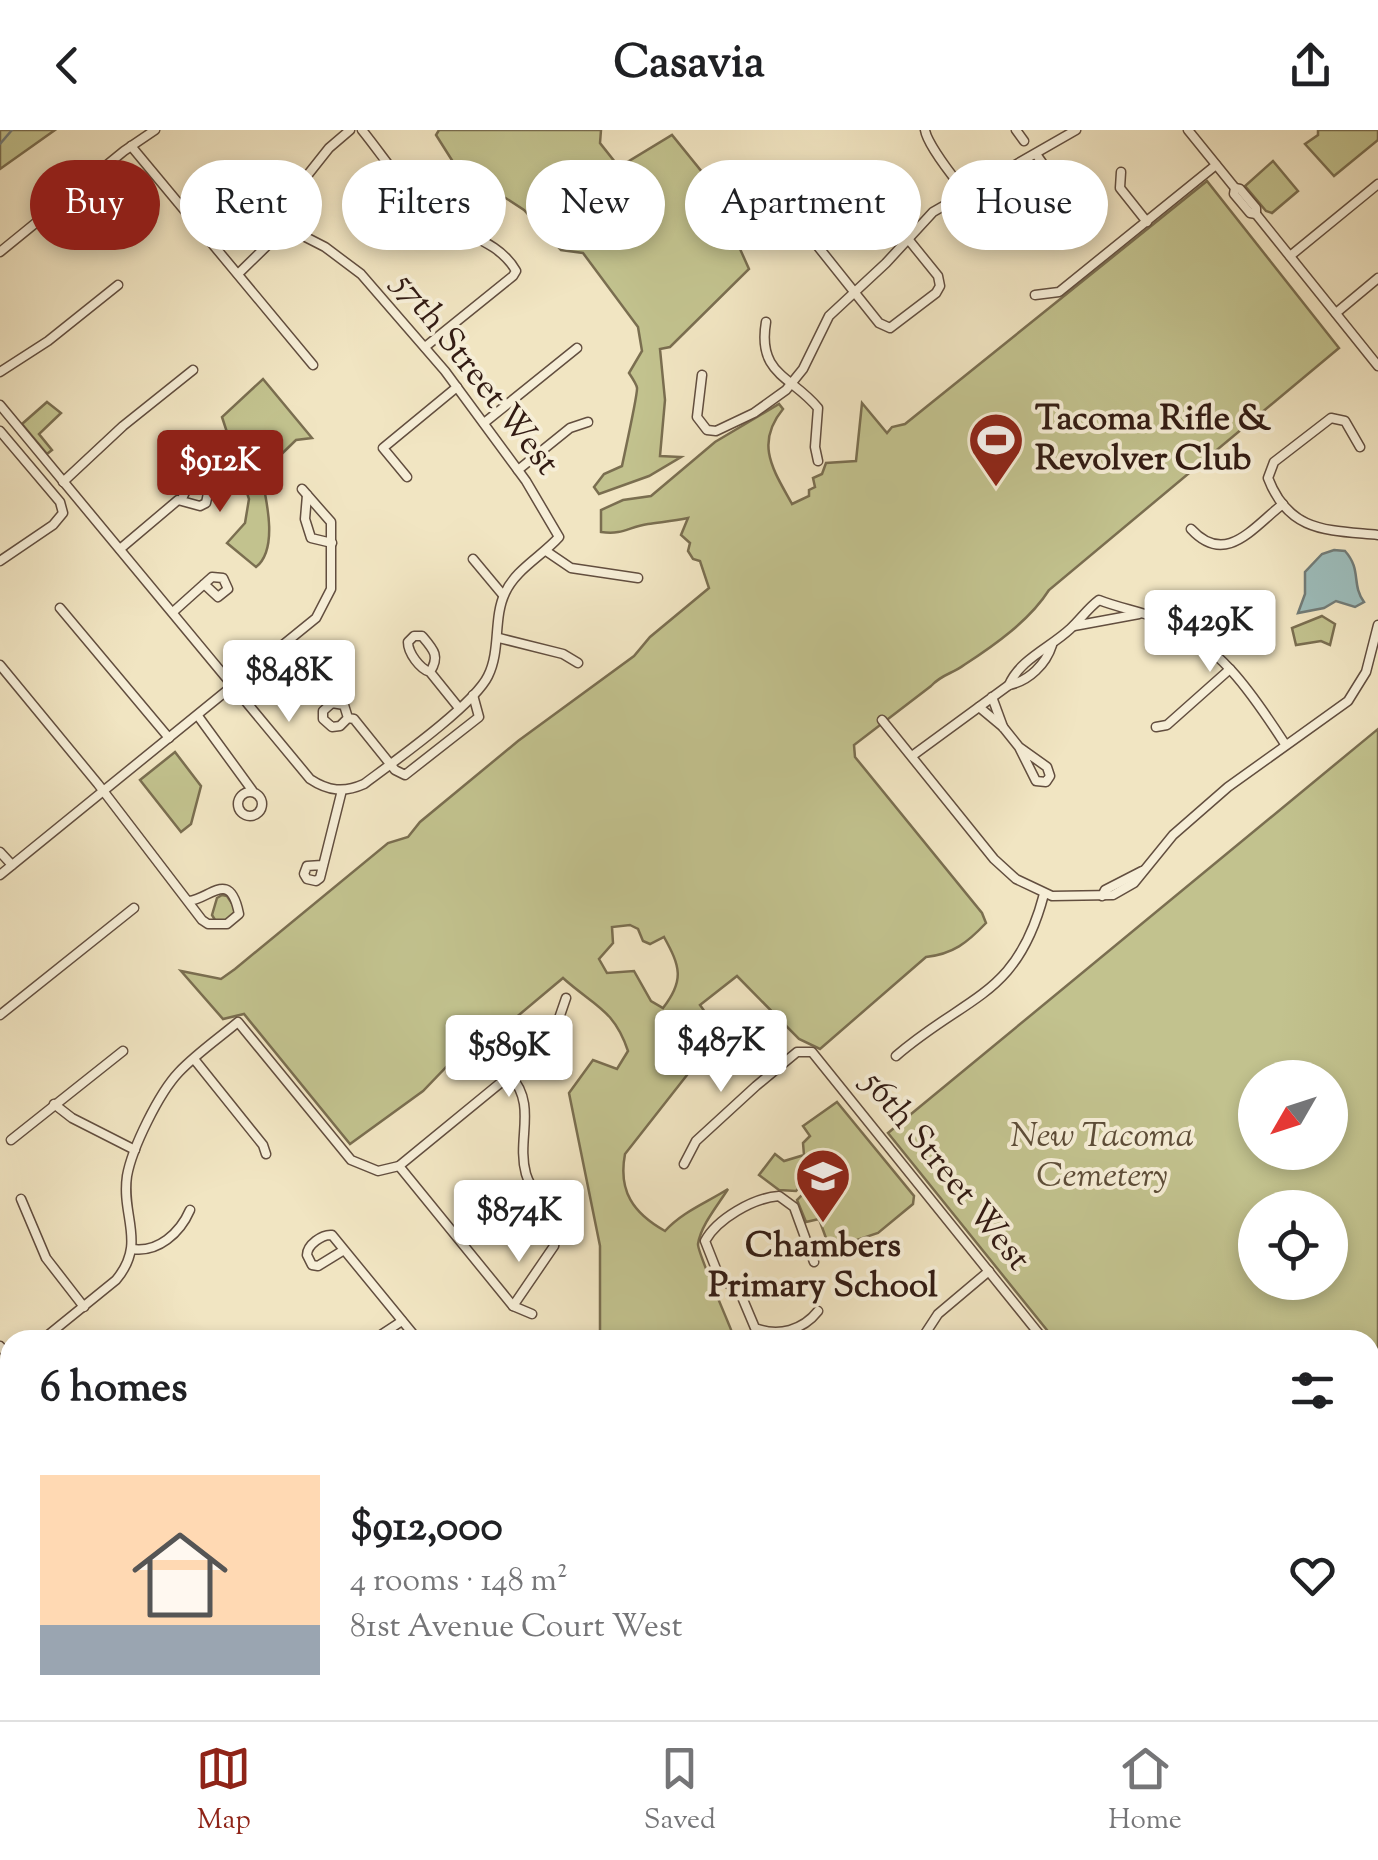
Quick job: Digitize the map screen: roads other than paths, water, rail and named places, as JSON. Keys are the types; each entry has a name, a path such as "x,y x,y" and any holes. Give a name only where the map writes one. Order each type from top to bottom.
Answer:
{"street":[{"path":"0,252 155,130"},
{"path":"320,160 350,130"},
{"path":"362,130 427,209 450,226 492,247 516,271 425,348"},
{"path":"925,130 930,146 942,160"},
{"path":"1016,130 1024,141"},
{"path":"1025,160 1076,130"},
{"path":"1188,130 1234,188 1234,194 1250,213 1256,214 1378,368"},
{"path":"131,146 313,365"},
{"path":"1036,154 1040,160"},
{"path":"1035,295 1059,292 1216,165"},
{"path":"1121,172 1120,188 1147,222"},
{"path":"1290,256 1378,184"},
{"path":"921,224 941,207"},
{"name":"57th Street West","path":"322,247 345,260 458,387 518,470 559,537 546,551"},
{"path":"238,274 264,250"},
{"path":"818,250 886,328 895,327 938,289 937,272 918,250"},
{"path":"702,375 697,417 707,430 716,431 768,405 807,362 823,324 897,250"},
{"path":"1336,313 1378,278"},
{"path":"0,372 48,342 118,285"},
{"path":"766,322 764,335 774,369 818,408 814,448 818,460"},
{"path":"1367,352 1376,345"},
{"path":"484,423 577,348"},
{"path":"63,482 123,426 193,370"},
{"path":"407,477 383,448 458,387"},
{"path":"0,405 310,779 330,789 364,784 473,696 488,677 499,638 503,595 514,578 546,551 571,568 638,578"},
{"path":"1360,448 1345,421 1327,420 1271,466 1269,482 1283,504 1307,526 1378,535"},
{"path":"518,470 570,428 588,422"},
{"path":"0,430 60,502 63,513 53,525 0,561"},
{"path":"0,875 321,612 331,590 332,544 331,522 305,492 311,538 332,544"},
{"path":"120,549 182,499"},
{"path":"1192,530 1204,543 1223,546 1234,542 1283,504"},
{"path":"473,559 503,595"},
{"path":"173,612 204,584"},
{"path":"912,756 1009,685 1013,676 1099,600 1193,635 1230,669 1286,744"},
{"path":"60,608 170,738"},
{"path":"1074,626 1143,614"},
{"path":"882,720 1001,866 1025,885 1044,894 1113,896 1128,888 1207,804 1348,701 1366,672 1378,625"},
{"path":"430,672 438,657 422,636 414,636 408,642 409,650 459,708"},
{"path":"499,638 563,654 578,663"},
{"path":"0,666 103,793 189,901 208,924 230,924 239,914 229,894 220,888 197,901 189,901"},
{"path":"1156,726 1167,725 1230,669"},
{"path":"348,718 354,719 399,774 405,775 469,726 480,712 473,696"},
{"path":"992,697 1003,727"},
{"path":"979,707 1003,727 1032,776 1040,783 1046,782 1050,776 1046,767 1018,748"},
{"path":"198,716 252,790"},
{"path":"322,865 342,790"},
{"path":"0,852 12,865"},
{"path":"896,1056 1002,980 1029,940 1044,894"},
{"path":"0,1014 134,908"},
{"path":"55,1330 121,1275 132,1249 126,1192 135,1150 167,1089 194,1059 238,1022 351,1160 378,1171 398,1166 549,1041 566,998"},
{"name":"56th Street West","path":"684,1164 696,1142 797,1052 808,1050 1036,1330"},
{"path":"11,1140 124,1051"},
{"path":"194,1059 263,1144 266,1154"},
{"path":"510,1075 525,1101 524,1158 528,1178 556,1235 554,1246 513,1306"},
{"path":"54,1104 72,1118 135,1150"},
{"path":"398,1166 513,1306 532,1314"},
{"path":"764,1330 756,1328 739,1290 720,1279 706,1236 727,1218 764,1198 779,1196 794,1207 814,1262"},
{"path":"21,1199 46,1258 84,1307"},
{"path":"132,1249 155,1247 182,1225 190,1210"},
{"path":"344,1250 318,1266 312,1265 306,1255 308,1248 328,1234 344,1250 410,1330"},
{"path":"928,1330 938,1314 989,1271"},
{"path":"783,1330 804,1326 818,1310"},
{"path":"388,1330 402,1320"}],"water":[{"path":"1345,551 1350,558 1364,602 1355,607 1336,601 1324,608 1298,613 1305,594 1305,572 1322,554"}],"waterway":[{"path":"0,144 12,130"}],"place":[{"name":"Tacoma Rifle & Revolver Club","path":"996,489"},
{"name":"Chambers Primary School","path":"823,1225"}],"park label":[{"name":"New Tacoma Cemetery","path":"1102,1157"}]}
